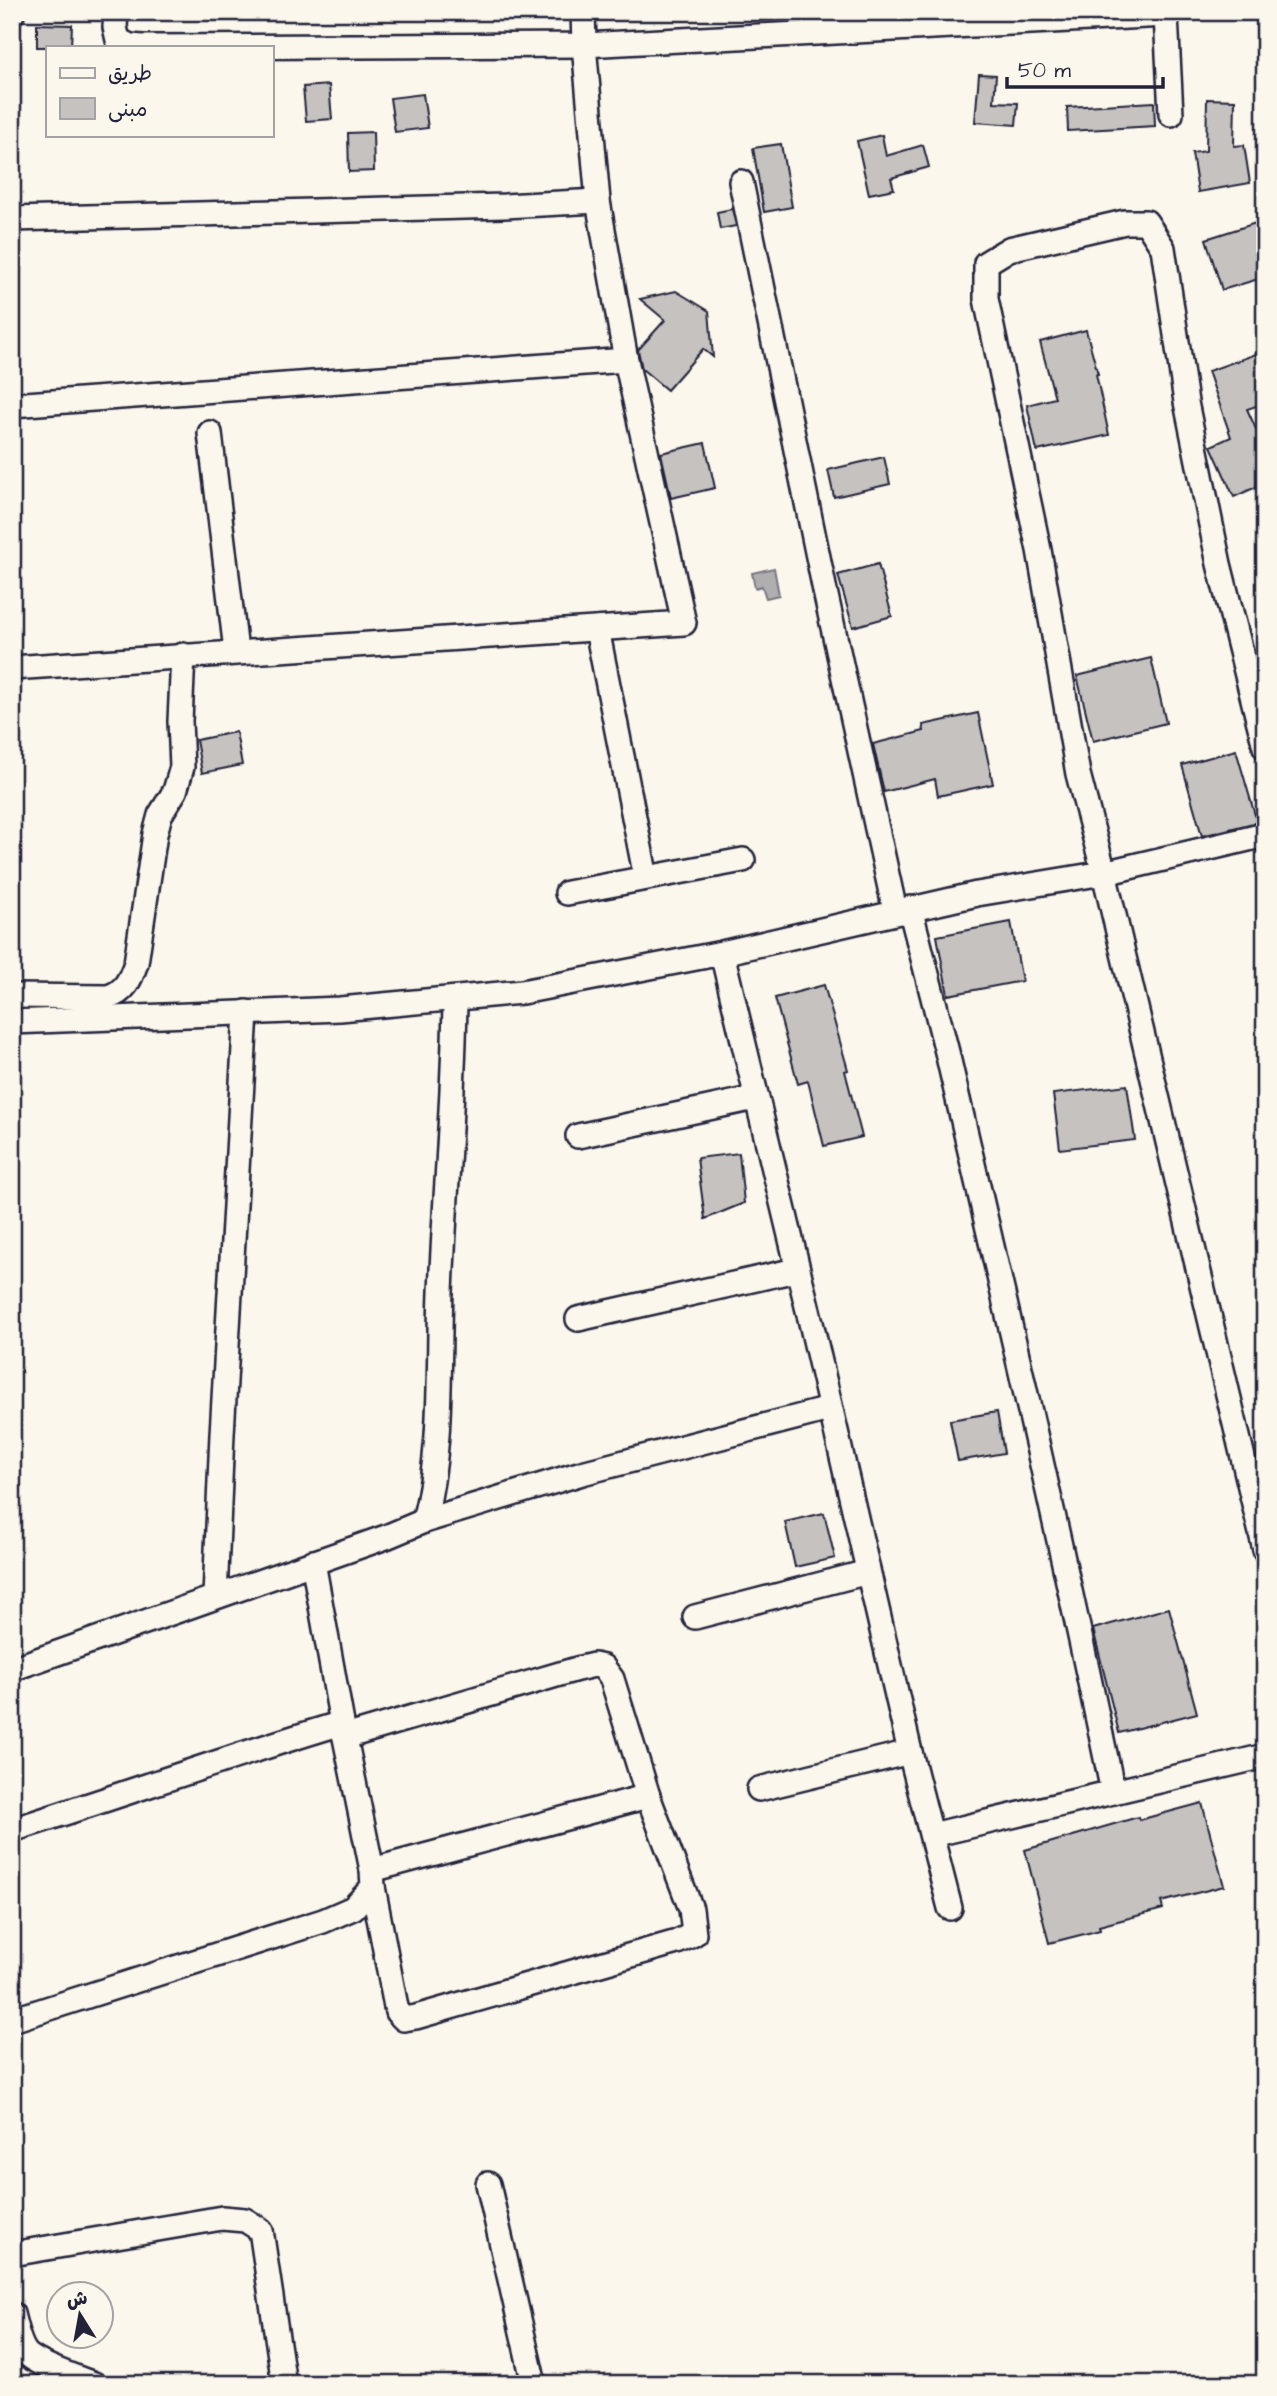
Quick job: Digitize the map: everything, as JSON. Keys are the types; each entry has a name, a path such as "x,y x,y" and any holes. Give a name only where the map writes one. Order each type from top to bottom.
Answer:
{"street":[{"path":"116,12 118,40 130,46 584,45 1166,13 1171,114"},
{"path":"12,668 236,651 684,624 625,360 598,201 583,12"},
{"path":"741,182 825,591 903,910 938,1016 1067,1571 1113,1792"},
{"path":"12,219 504,206 598,201"},
{"path":"1265,747 1219,564 1186,402 1163,248 1146,222 1125,222 1009,249 986,263 986,299 1039,550 1078,774 1265,1550"},
{"path":"12,405 625,360"},
{"path":"210,433 236,651"},
{"path":"597,629 646,878"},
{"path":"12,996 107,997 117,994 130,980 136,963 155,834 160,815 175,791 181,767 183,655"},
{"path":"12,1022 340,1010 522,992 722,953 903,910 1104,873 1265,835"},
{"path":"567,893 743,860"},
{"path":"722,953 910,1752 950,1908"},
{"path":"424,1521 435,1467 446,1185 454,1082 455,999"},
{"path":"215,1597 246,1012"},
{"path":"578,1136 755,1098"},
{"path":"578,1319 796,1270"},
{"path":"12,1669 386,1537 424,1521 582,1473 829,1409"},
{"path":"12,1830 201,1766 343,1730 594,1665 603,1667 612,1679 648,1796 694,1922 694,1934 677,1942 416,2017 404,2018 397,2012 343,1730 313,1562"},
{"path":"695,1617 868,1572"},
{"path":"760,1789 910,1752"},
{"path":"932,1835 1265,1756"},
{"path":"12,2020 323,1920 353,1908 373,1878 648,1796"},
{"path":"488,2184 534,2384"},
{"path":"12,2254 222,2218 245,2220 261,2230 284,2384"},
{"path":"12,2314 20,2355 94,2384"}],"shaded area":[{"path":"774,568 779,595 766,598 762,586 755,588 752,573"}],"building":[{"path":"37,24 72,25 71,46 37,47"},
{"path":"979,74 996,75 994,102 1018,103 1016,125 975,122"},
{"path":"329,85 332,119 306,121 303,87"},
{"path":"423,94 428,128 395,132 390,98"},
{"path":"1207,99 1235,100 1234,146 1244,145 1250,183 1198,192 1192,153 1206,151"},
{"path":"1154,102 1155,126 1068,131 1067,107"},
{"path":"373,132 374,171 349,172 348,133"},
{"path":"882,135 886,156 923,145 929,167 891,178 894,189 869,194 857,141"},
{"path":"781,144 792,207 764,212 753,148"},
{"path":"732,209 736,226 720,229 717,212"},
{"path":"1259,222 1265,242 1265,277 1222,290 1206,239"},
{"path":"676,291 709,311 713,357 703,349 667,390 642,369 638,350 665,320 640,299"},
{"path":"1086,330 1098,374 1109,435 1037,451 1027,405 1055,398 1040,342"},
{"path":"1265,351 1265,403 1247,409 1265,449 1265,483 1234,497 1211,446 1231,437 1208,371"},
{"path":"705,443 715,488 671,498 661,453"},
{"path":"884,457 890,484 834,497 828,470"},
{"path":"878,564 892,616 853,627 838,575"},
{"path":"1151,658 1166,723 1093,741 1077,676"},
{"path":"978,713 993,784 938,796 935,779 884,792 873,744 924,731 923,725"},
{"path":"236,732 242,765 202,773 196,740"},
{"path":"1236,750 1257,822 1202,836 1182,765"},
{"path":"1011,922 1022,981 948,995 937,936"},
{"path":"824,985 848,1070 845,1071 862,1137 824,1146 808,1081 798,1084 775,998"},
{"path":"1127,1085 1135,1140 1060,1149 1053,1094"},
{"path":"739,1153 744,1203 705,1219 697,1158"},
{"path":"997,1412 1004,1453 958,1461 950,1420"},
{"path":"824,1513 835,1558 795,1567 785,1522"},
{"path":"1169,1608 1197,1713 1119,1733 1093,1629"},
{"path":"1202,1803 1224,1886 1161,1902 1163,1909 1099,1926 1100,1930 1049,1943 1025,1850 1138,1817 1139,1820"}]}
